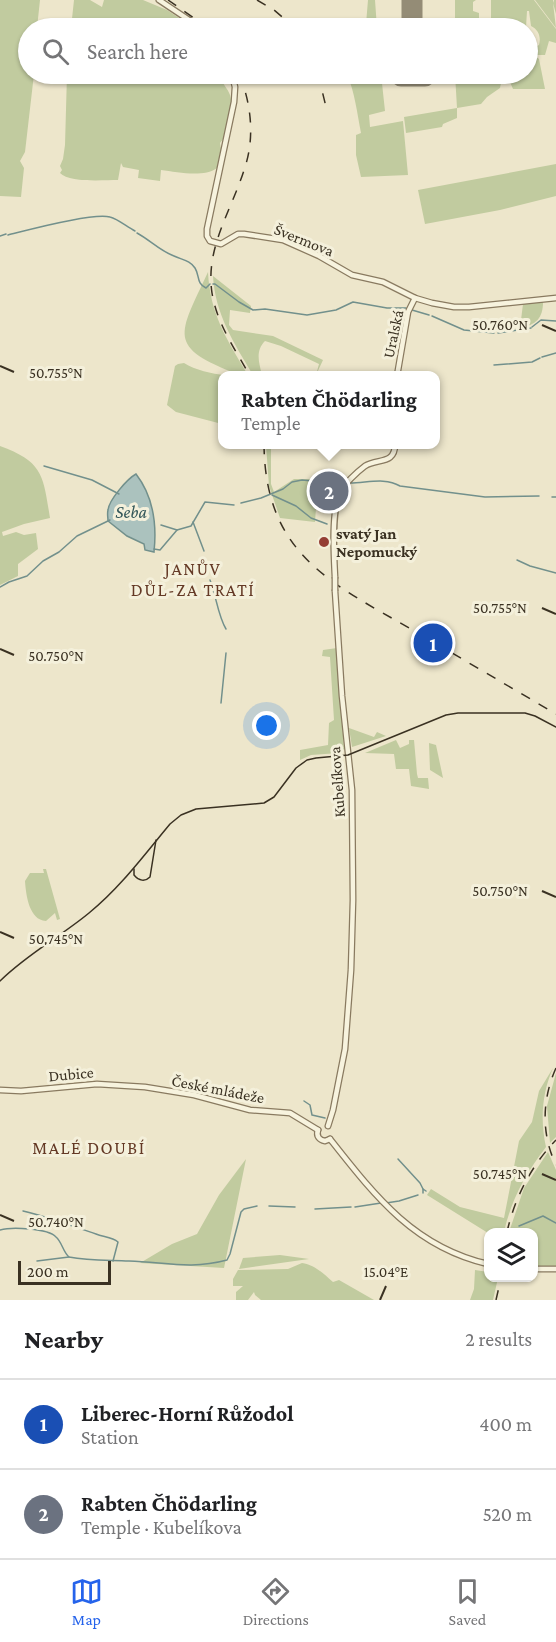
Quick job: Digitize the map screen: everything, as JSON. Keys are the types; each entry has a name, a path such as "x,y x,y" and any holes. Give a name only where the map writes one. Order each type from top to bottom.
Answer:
{"street":[{"path":"159,0 186,18"},
{"name":"Švermova","path":"234,84 234,102 207,229 208,239 214,243 220,244 238,234 283,240 320,256 352,275 383,282 415,298 454,307 556,298"},
{"name":"Uralská","path":"398,371 408,312 415,298"},
{"name":"Kubelíkova","path":"331,1130 345,1049 353,900 352,790 335,591 336,509 340,492 366,466 386,461 393,455 394,449"},
{"name":"Dubice","path":"0,1090 21,1091 97,1083 145,1087"},
{"name":"České mládeže","path":"145,1087 194,1095 250,1110 290,1113 318,1130 321,1140 330,1139 379,1200 410,1227 434,1243 462,1256 484,1263"},
{"path":"318,1130 322,1126 331,1130 330,1139"},
{"path":"538,1269 556,1269"}],"green space":[{"path":"0,0 40,0 38,18 18,18 18,84 33,84 25,152 20,161 24,168 21,197 0,196"},
{"path":"74,0 90,0 102,7 104,0 143,0 179,18 72,18"},
{"path":"368,0 375,0 376,18 366,18"},
{"path":"455,0 476,0 473,2 473,11 479,13 479,18 455,18"},
{"path":"491,0 534,0 556,29 556,43 549,41 545,55 538,55 538,18 530,18 529,11 527,11 527,18 491,18"},
{"path":"535,0 553,0 556,28"},
{"path":"556,0 556,14 553,3"},
{"path":"539,59 545,89 513,89 511,84 538,84"},
{"path":"67,84 224,84 230,95 231,110 224,138 220,143 217,168 205,173 161,170 160,181 138,178 139,170 123,167 121,163 118,180 71,178 60,173 65,145"},
{"path":"350,84 382,84 385,111 369,115 370,127 403,121 408,175 361,177 356,155 356,135 361,133"},
{"path":"456,84 501,84 500,88 481,104 457,108"},
{"path":"457,108 457,118 443,124 442,127 406,133 404,117"},
{"path":"556,164 556,196 500,210 425,224 418,190"},
{"path":"208,272 209,287 216,314 246,371 230,371 216,365 199,356 189,347 185,337 190,311"},
{"path":"213,276 251,306 250,313 230,310 229,325 233,330 273,336 323,360 318,371 319,364 265,341 259,353 261,371 251,371 222,316"},
{"path":"543,302 538,320 520,328 523,304"},
{"path":"184,363 193,368 218,374 218,423 176,412 167,405 175,366"},
{"path":"0,446 25,458 39,472 50,518 2,532 3,536 16,532 24,535 36,533 38,549 18,564 18,576 0,585"},
{"path":"266,449 271,449 271,484 274,492 294,479 318,479 315,522 280,518 269,486"},
{"path":"337,648 344,749 339,753 311,755 300,760 300,750 328,745 329,723 334,720 330,657 322,656 323,650"},
{"path":"349,728 374,737 377,732 386,736 352,747"},
{"path":"396,740 400,748 409,744 409,740 414,740 418,778 428,778 429,789 411,786 409,769 396,769 394,754 365,753"},
{"path":"429,743 436,745 443,778 430,770"},
{"path":"43,869 46,869 60,919 57,920 55,913 46,921 40,920 32,912 28,900 25,881 30,873 44,873"},
{"path":"553,1068 546,1087 543,1107 546,1147 520,1187 505,1228 484,1228 484,1231 427,1195 431,1189 460,1207 504,1218 519,1141 532,1122 539,1091"},
{"path":"556,1073 556,1137 550,1143 547,1106"},
{"path":"548,1152 556,1170 556,1267 538,1266 538,1228 510,1228 524,1188"},
{"path":"246,1159 224,1268 140,1263 172,1244 197,1234 219,1195"},
{"path":"280,1255 309,1259 239,1269 243,1258"},
{"path":"302,1263 315,1268 333,1282 339,1280 374,1300 261,1300 254,1292 248,1300 236,1300 236,1292 243,1286 233,1286 233,1279 238,1270 288,1269"},
{"path":"475,1270 484,1271 484,1282 497,1282 493,1300 470,1300 474,1289"}],"water":[{"name":"Seba","path":"136,474 150,501 155,531 154,552 145,550 144,544 127,536 108,521 109,506 123,485"}],"waterway":[{"path":"8,235 60,222 102,216 113,218 135,231"},
{"path":"137,233 164,251 191,263 201,284 206,288 210,284"},
{"path":"0,236 6,234"},
{"path":"213,284 253,310 265,309 307,315 336,310 353,302 387,308 406,308"},
{"path":"412,310 429,315"},
{"path":"432,316 464,330 494,333"},
{"path":"532,327 541,320 556,321"},
{"path":"498,333 531,328"},
{"path":"542,357 556,353"},
{"path":"494,365 532,362 540,358"},
{"path":"44,466 92,480 119,494"},
{"path":"241,503 261,498 283,489 292,482 302,480 343,484"},
{"path":"350,483 388,482 400,486 485,497 539,496"},
{"path":"272,495 296,506 311,518 327,524"},
{"path":"161,525 177,530 191,526 205,502 234,505"},
{"path":"0,587 27,576 77,536 110,520"},
{"path":"193,522 204,551"},
{"path":"154,549 160,550 177,530"},
{"path":"517,560 556,573"},
{"path":"210,580 226,629"},
{"path":"221,703 226,653"},
{"path":"304,1101 310,1105 312,1115 325,1118"},
{"path":"398,1159 423,1189"},
{"path":"423,1193 423,1189 426,1191"},
{"path":"386,1203 418,1195"},
{"path":"355,1207 381,1203"},
{"path":"0,1230 29,1229 52,1234 58,1239 69,1257 201,1265 227,1260 241,1212 257,1206"},
{"path":"269,1206 295,1207"},
{"path":"315,1209 351,1207"},
{"path":"23,1211 116,1240 118,1242 113,1261"},
{"path":"519,1226 543,1216 556,1223"},
{"path":"37,1261 69,1257"}],"runway":[{"path":"412,0 412,18"}],"tram line":[{"path":"0,981 21,962 78,922 111,893 170,824 181,815 196,809 264,803 274,797 296,768 307,760 348,755 446,715 525,713 556,727"},
{"path":"134,869 134,875 140,880 150,877 156,840"}],"railway":[{"path":"168,0 194,18"},
{"path":"257,0 283,18"},
{"path":"243,84 249,108 250,144 240,183 216,244 211,276 212,293 218,315 247,371"},
{"path":"320,84 327,111"},
{"path":"264,449 267,482 277,514 291,540 310,562 358,599 556,714"},
{"path":"556,1068 548,1092 545,1116 548,1141 556,1165"},
{"path":"508,1228 525,1183 539,1160 556,1140"},
{"path":"496,1300 500,1282"}],"place":[{"name":"Rabten Čhödarling","path":"329,491"},
{"name":"svatý Jan Nepomucký","path":"324,542"},
{"name":"Liberec-Horní Růžodol","path":"433,643"}],"district":[{"name":"JANŮV DŮL-ZA TRATÍ","path":"193,579"},
{"name":"MALÉ DOUBÍ","path":"89,1148"}]}
